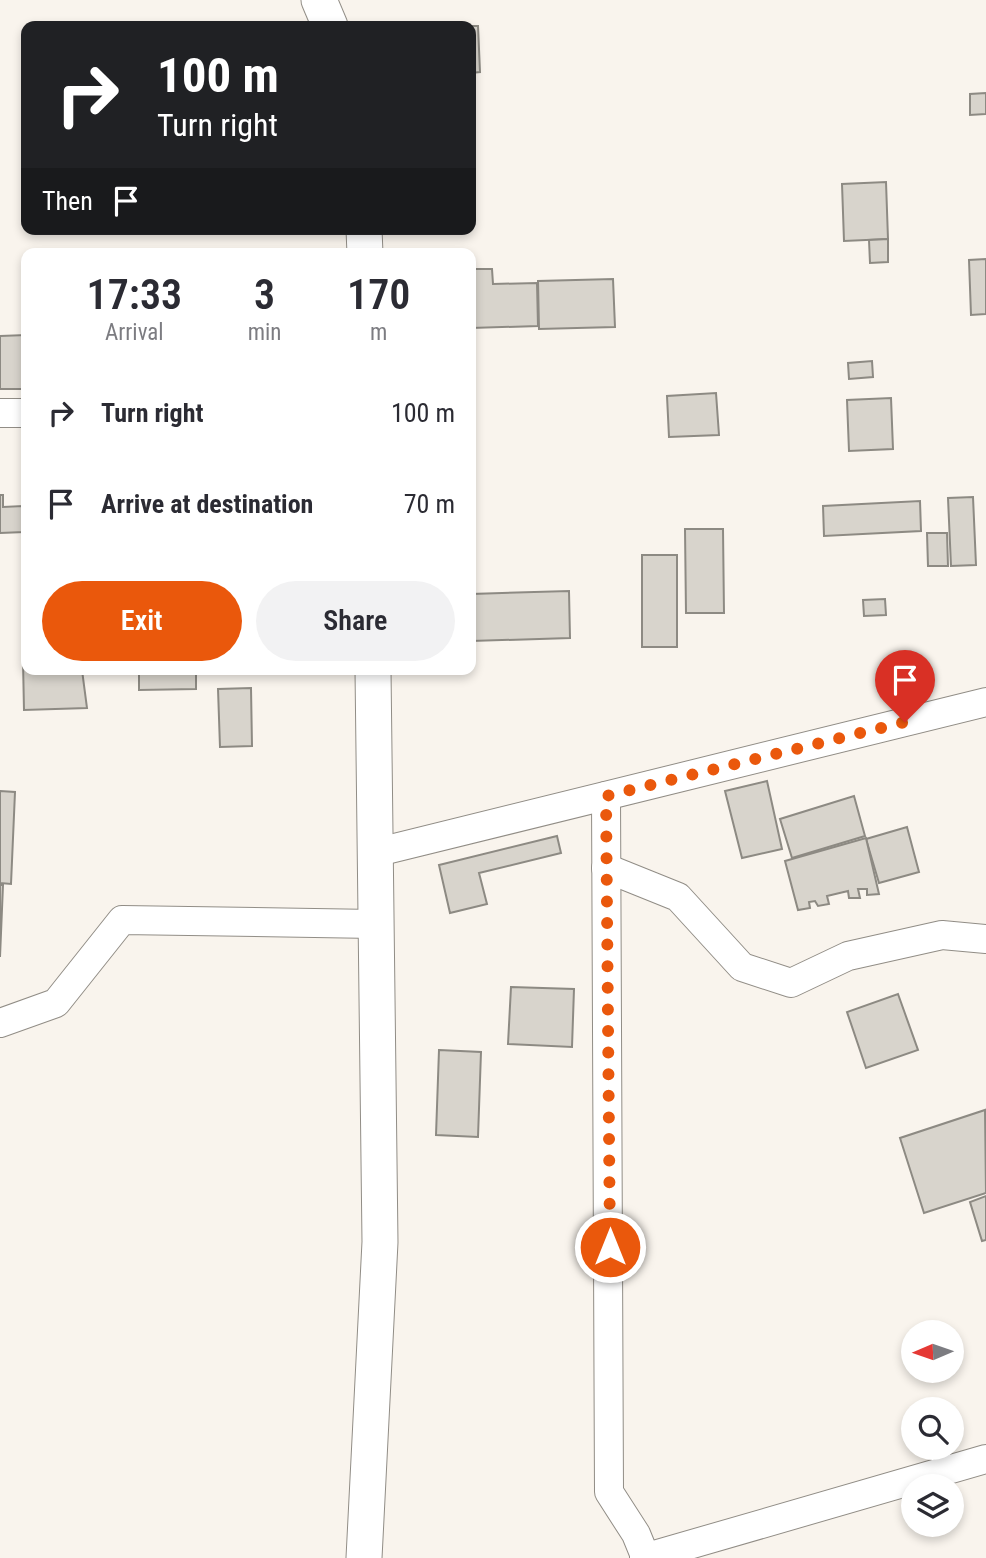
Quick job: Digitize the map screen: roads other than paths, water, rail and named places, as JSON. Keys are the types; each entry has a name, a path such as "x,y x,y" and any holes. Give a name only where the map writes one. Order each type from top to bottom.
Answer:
{"street":[{"path":"319,0 328,21"},
{"path":"0,412 21,413"},
{"path":"364,1558 380,1242 373,675"},
{"path":"374,853 986,702"},
{"path":"606,796 609,1492 636,1534 644,1557 986,1459"},
{"path":"606,868 678,897 743,967 791,983 848,956 942,935 986,939"},
{"path":"0,1023 57,1003 122,920 375,924"}]}
